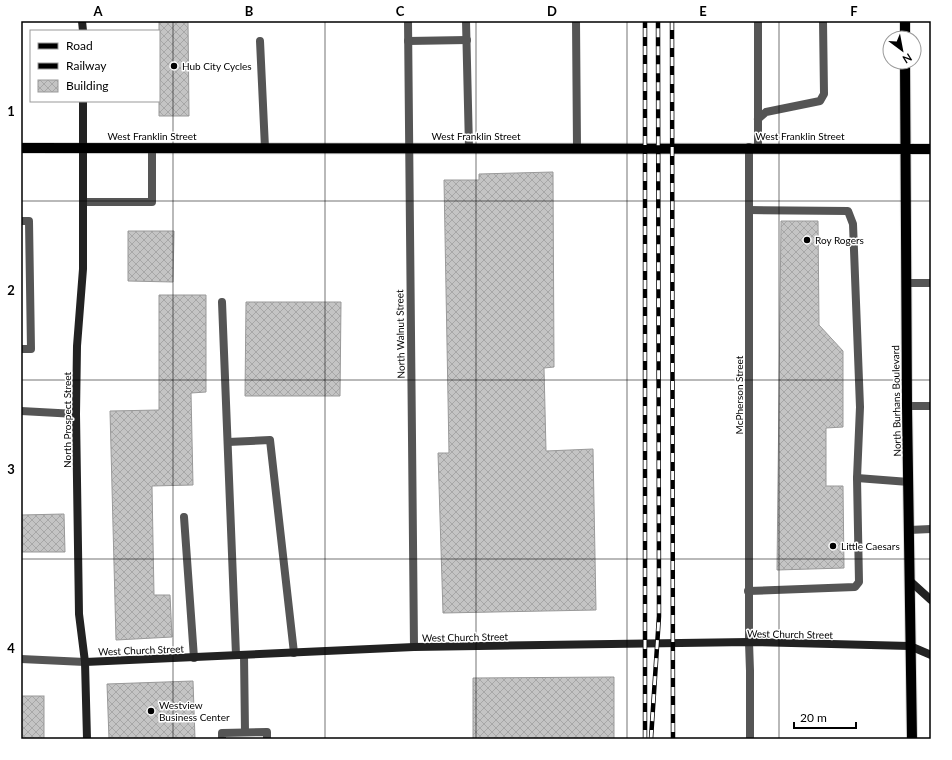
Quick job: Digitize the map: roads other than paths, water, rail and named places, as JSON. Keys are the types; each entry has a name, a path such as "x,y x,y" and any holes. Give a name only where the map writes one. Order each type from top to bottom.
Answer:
{"main road":[{"name":"North Burhans Boulevard","path":"905,70 907,406 912,739"},
{"name":"West Franklin Street","path":"21,148 754,147 931,149"}],"street":[{"name":"North Walnut Street","path":"408,21 408,148 414,648"},
{"path":"466,21 469,148"},
{"path":"576,21 577,148"},
{"name":"McPherson Street","path":"750,739 748,591 749,210 754,147 758,119 758,21"},
{"path":"758,119 766,112 820,101 822,98 824,94 823,21"},
{"path":"408,41 467,40"},
{"path":"260,41 265,148"},
{"name":"North Prospect Street","path":"83,102 83,269 77,346 76,414 79,614 85,662 86,739"},
{"path":"84,202 152,202 152,148"},
{"path":"748,591 855,587 859,582 856,478 860,407 854,224 848,211 749,210"},
{"path":"21,221 30,221 31,349 21,349"},
{"path":"906,283 931,283"},
{"path":"222,302 228,442 240,655 246,732"},
{"path":"907,406 931,406"},
{"path":"21,411 76,414"},
{"path":"228,442 270,440 294,653"},
{"path":"856,478 908,482"},
{"path":"184,517 194,658"},
{"path":"909,530 931,529"},
{"path":"910,581 931,600"},
{"name":"West Church Street","path":"21,659 85,662 414,648 749,642 910,646"},
{"path":"910,646 931,655"},
{"path":"222,739 222,733 246,732 267,732 267,739"}],"railway":[{"path":"645,21 645,739"},
{"path":"651,739 659,616 658,21"},
{"path":"672,21 673,739"}],"place":[{"name":"Hub City Cycles","path":"174,66"},
{"name":"Roy Rogers","path":"807,240"},
{"name":"Little Caesars","path":"833,546"},
{"name":"Westview Business Center","path":"151,711"}]}
